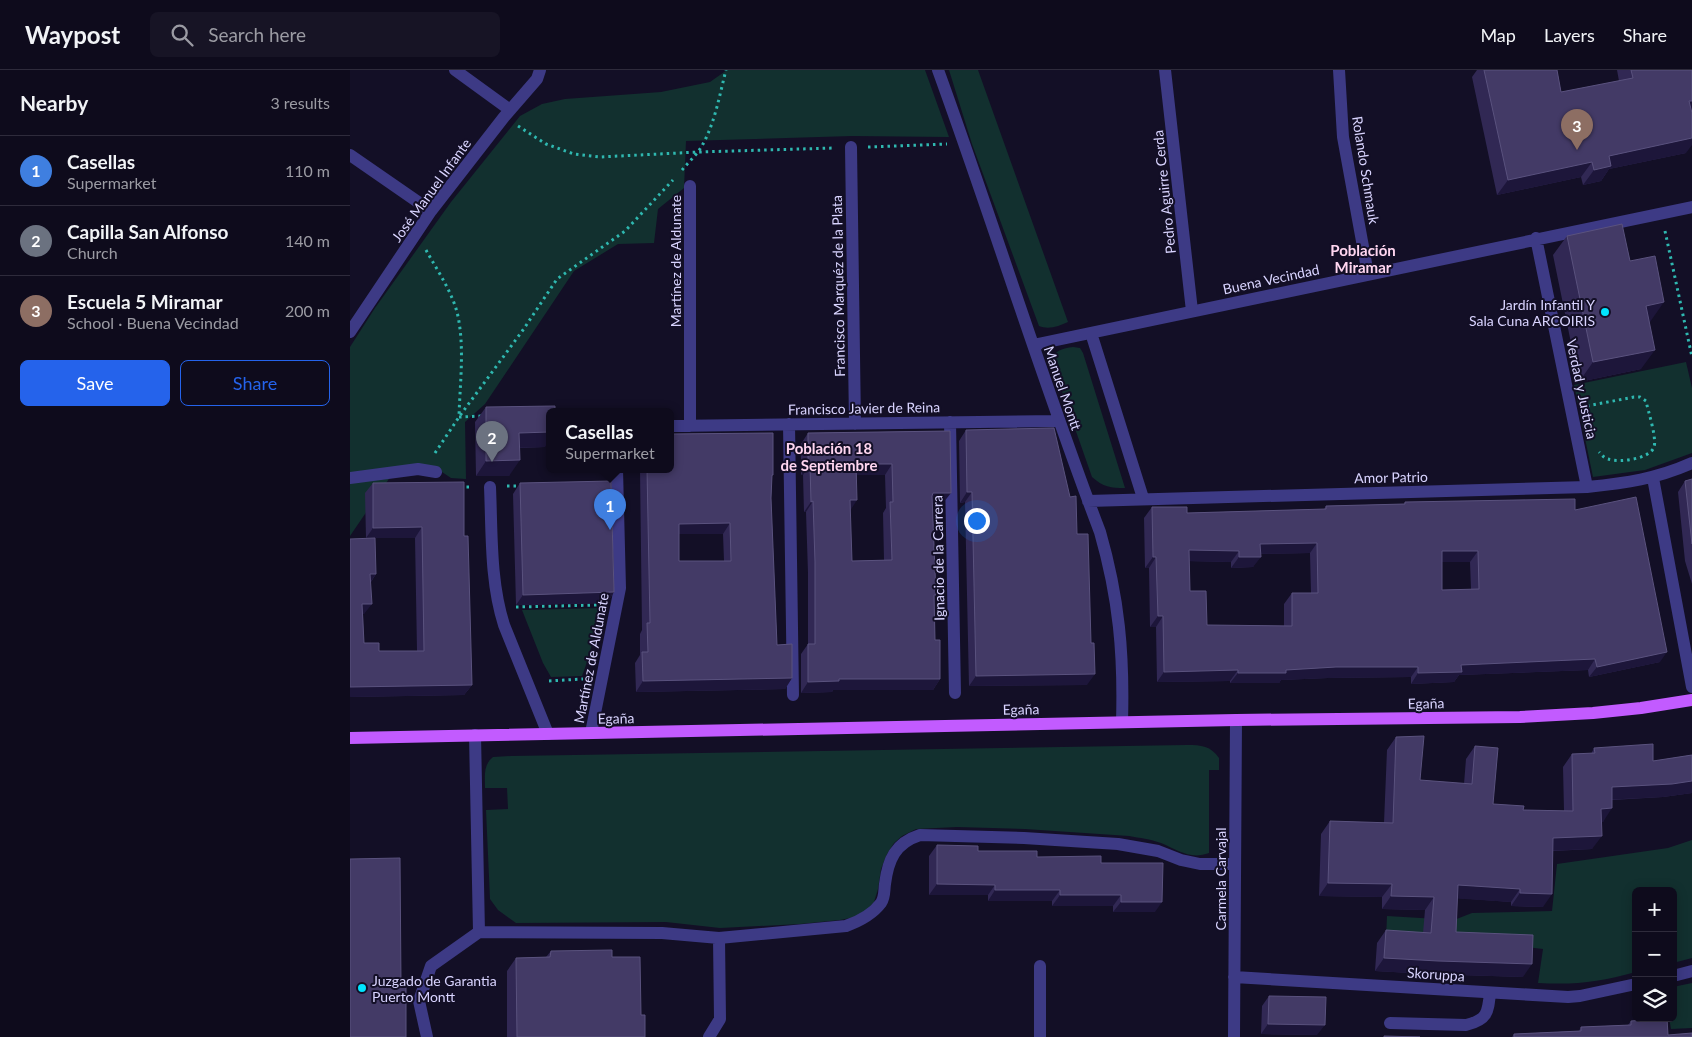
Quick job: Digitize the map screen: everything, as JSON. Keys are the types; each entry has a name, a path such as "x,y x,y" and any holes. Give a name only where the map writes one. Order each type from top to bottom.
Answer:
{"main road":[{"name":"Egaña","path":"350,738 1122,722 1556,716 1641,708 1692,700"}],"street":[{"path":"454,70 507,113"},
{"name":"José Manuel Infante","path":"350,332 431,211 507,113 537,80 540,70"},
{"name":"Manuel Montt","path":"938,70 1109,564 1121,637 1124,678 1122,722"},
{"name":"Pedro Aguirre Cerda","path":"1166,70 1192,311"},
{"name":"Rolando Schmauk","path":"1339,70 1343,137 1368,274"},
{"name":"Francisco Marquéz de la Plata","path":"851,147 855,424"},
{"path":"350,155 431,211"},
{"name":"Martínez de Aldunate","path":"690,186 690,426"},
{"name":"Buena Vecindad","path":"1033,345 1536,238 1692,207"},
{"name":"Verdad y Justicia","path":"1536,238 1587,486"},
{"path":"1091,333 1144,498"},
{"name":"Francisco Javier de Reina","path":"674,426 1059,421"},
{"name":"Ignacio de la Carrera","path":"950,422 955,693"},
{"path":"788,424 793,695"},
{"name":"Amor Patrio","path":"1088,501 1621,484 1667,474 1692,463"},
{"path":"350,478 418,469 436,472"},
{"name":"Martínez de Aldunate","path":"591,733 620,588 617,473"},
{"path":"1653,478 1692,687"},
{"path":"490,487 494,588 504,625 548,734"},
{"name":"Carmela Carvajal","path":"1234,1037 1236,720"},
{"path":"475,735 479,932"},
{"path":"427,1037 419,1001 431,966 479,932 662,933 719,938 846,926 861,921 881,902 884,895 890,859 896,849 911,838 920,835 1024,838 1118,844 1158,851 1181,860 1200,864 1235,864"},
{"path":"710,1037 720,1019 719,938"},
{"path":"1040,966 1040,1037"},
{"path":"1677,975 1692,971"},
{"name":"Skoruppa","path":"1234,977 1490,993 1580,996 1632,985"},
{"path":"1390,1023 1466,1025 1477,1022 1489,1010 1490,993"}],"path":[{"path":"681,171 698,152 713,118 726,70"},
{"path":"507,113 546,144 574,154 600,157 698,152"},
{"path":"418,469 433,456 557,279 625,231 675,178"},
{"path":"1661,213 1692,357"},
{"path":"417,232 452,297 457,312 461,359 459,417"},
{"path":"1571,409 1634,397 1640,397 1646,401 1655,443 1653,450 1647,456 1618,460 1605,457 1596,448"},
{"path":"1587,406 1589,414"},
{"path":"459,417 486,416"},
{"path":"461,488 528,486"},
{"path":"516,608 608,605"},
{"path":"549,680 584,679"}],"green space":[{"path":"727,70 925,70 949,137 852,136 686,141 684,188 658,209 654,243 618,244 574,271 485,404 465,422 466,479 451,478 439,470 395,470 350,536 350,347 375,308 451,202 520,116 542,104 565,99 661,92 710,82"},
{"path":"949,70 978,70 1068,322 1050,328 1039,326 972,144"},
{"path":"1073,347 1080,348 1083,353 1125,488 1107,486 1092,477 1051,360 1059,350"},
{"path":"1686,362 1692,388 1692,453 1645,470 1593,477 1574,385"},
{"path":"602,608 582,676 551,677 543,663 522,610"},
{"path":"1187,745 1205,747 1213,751 1219,758 1219,770 1209,770 1209,853 1202,855 1190,855 1157,842 1129,836 1025,829 957,827 916,829 902,836 894,843 887,854 881,869 874,902 866,911 855,917 840,920 800,924 720,928 666,922 516,923 498,910 490,899 486,810 508,809 507,788 485,788 486,767 493,757"},
{"path":"1692,840 1692,958 1677,962 1677,887 1632,887 1632,973 1611,978 1565,984 1538,983 1543,949 1503,944 1386,939 1387,916 1454,920 1472,913 1552,911 1557,864 1668,848"},
{"path":"1692,983 1692,1028 1671,1029 1670,1022 1677,1022 1677,986"}],"building":[{"path":"1484,70 1557,70 1561,92 1633,78 1631,70 1692,70 1692,101 1689,101 1692,113 1692,138 1609,156 1611,166 1594,170 1592,162 1508,180"},
{"path":"1622,224 1630,261 1655,256 1664,302 1646,306 1655,350 1593,362 1567,236"},
{"path":"555,406 555,408 546,408 546,432 519,433 520,460 486,461 486,407"},
{"path":"1054,428 1070,497 1076,496 1077,534 1088,534 1091,643 1094,643 1095,674 976,676 972,492 967,492 966,430"},
{"path":"950,431 951,493 933,493 932,496 936,595 934,595 935,640 940,640 940,679 839,679 839,681 808,682 808,644 815,644 815,562 813,501 811,502 810,465 808,465 808,433","holes":["856,464 892,464 893,502 890,502 892,560 852,561 850,500 857,500"]},
{"path":"773,433 771,498 777,645 792,644 792,678 643,681 642,652 648,652 647,623 650,623 647,473 674,473 674,434","holes":["730,523 731,561 679,561 679,524"]},
{"path":"1692,479 1692,544 1685,481"},
{"path":"611,481 614,592 523,595 520,483"},
{"path":"464,482 464,536 468,536 472,685 350,687 350,539 375,538 376,574 370,574 372,604 362,604 364,643 379,643 379,651 424,651 422,527 373,528 373,483"},
{"path":"1636,497 1667,652 1597,667 1595,659 1461,665 1462,672 1418,673 1418,667 1336,667 1286,670 1286,673 1238,673 1238,670 1164,672 1163,616 1158,616 1156,557 1153,557 1152,507 1187,507 1187,513 1326,509 1326,506 1405,504 1405,502 1575,499 1575,510","holes":["1317,543 1318,593 1292,593 1292,626 1207,625 1206,591 1190,591 1189,550 1239,551 1239,557 1261,557 1260,544","1442,551 1478,551 1479,589 1442,590"]},
{"path":"1424,736 1420,780 1472,784 1475,746 1498,748 1493,804 1524,806 1523,810 1573,811 1572,754 1595,753 1594,748 1653,744 1653,761 1692,755 1692,781 1612,787 1612,808 1601,809 1602,836 1553,838 1552,894 1520,893 1520,889 1458,885 1456,932 1533,935 1532,964 1384,958 1386,930 1431,933 1434,897 1391,896 1392,884 1328,883 1330,821 1393,823 1396,737"},
{"path":"937,845 978,846 978,851 1037,851 1037,857 1101,856 1101,863 1163,863 1162,902 1121,902 1121,895 1060,895 1060,890 995,890 995,885 937,884"},
{"path":"400,858 401,985 406,985 406,1037 350,1037 350,859"},
{"path":"612,950 612,957 640,957 641,1015 645,1015 645,1037 517,1037 516,958 550,957 551,951"},
{"path":"1269,996 1326,997 1325,1025 1268,1024"},
{"path":"1631,1021 1667,1022 1668,1035 1692,1033 1692,1037 1514,1037 1514,1034 1581,1031 1581,1027 1631,1025"},
{"path":"1384,1036 1420,1037 1384,1037"}],"place":[{"name":"Escuela 5 Miramar","path":"1577,150"},
{"name":"Jardín Infantil Y Sala Cuna ARCOIRIS","path":"1605,312"},
{"name":"Capilla San Alfonso","path":"492,462"},
{"name":"Casellas","path":"610,530"},
{"name":"Juzgado de Garantia Puerto Montt","path":"362,988"}],"district":[{"name":"Población Miramar","path":"1363,258"},
{"name":"Población 18 de Septiembre","path":"829,456"}]}
